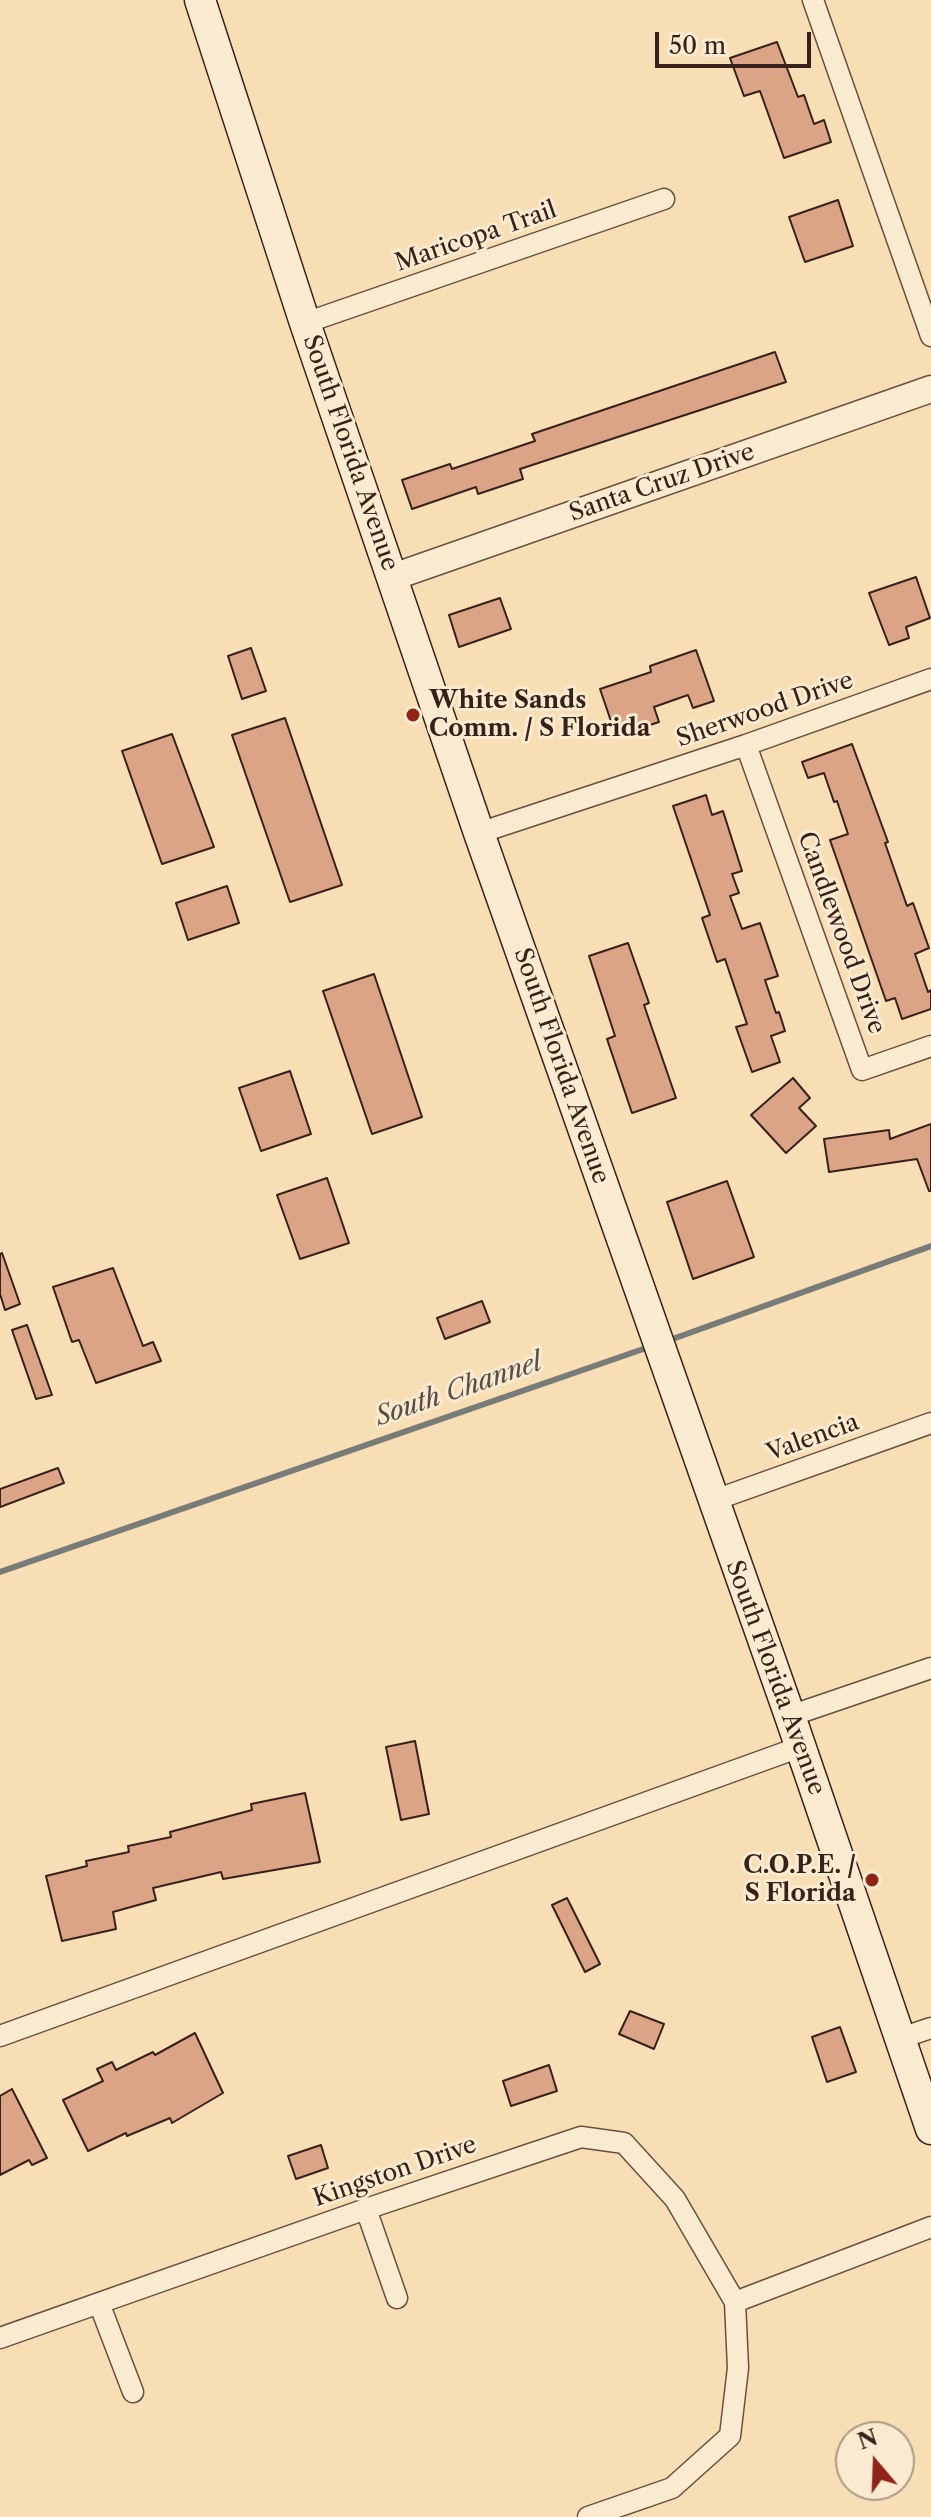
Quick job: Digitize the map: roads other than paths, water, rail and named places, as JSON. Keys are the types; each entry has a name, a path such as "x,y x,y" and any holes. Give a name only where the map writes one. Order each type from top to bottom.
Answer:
{"main road":[{"name":"South Florida Avenue","path":"200,0 305,323 479,833 790,1716 931,2129"}],"street":[{"path":"813,0 931,336"},
{"name":"Maricopa Trail","path":"305,323 664,199"},
{"name":"Santa Cruz Drive","path":"393,577 931,389"},
{"name":"Sherwood Drive","path":"479,833 746,745 931,679"},
{"name":"Candlewood Drive","path":"746,745 862,1070 931,1046"},
{"name":"Valencia","path":"712,1501 931,1423"},
{"path":"790,1716 931,1668"},
{"path":"0,2036 800,1747"},
{"path":"901,2038 931,2028"},
{"name":"Kingston Drive","path":"0,2338 581,2137 624,2143 675,2199 735,2302"},
{"path":"366,2209 397,2298"},
{"path":"588,2517 672,2488 730,2436 738,2368 735,2302 931,2227"},
{"path":"99,2303 133,2392"}],"waterway":[{"name":"South Channel","path":"667,1341 931,1246"},
{"name":"South Channel","path":"0,1572 649,1347"}],"place":[{"name":"White Sands Comm. / S Florida","path":"413,715"},
{"name":"C.O.P.E. / S Florida","path":"872,1880"}]}
